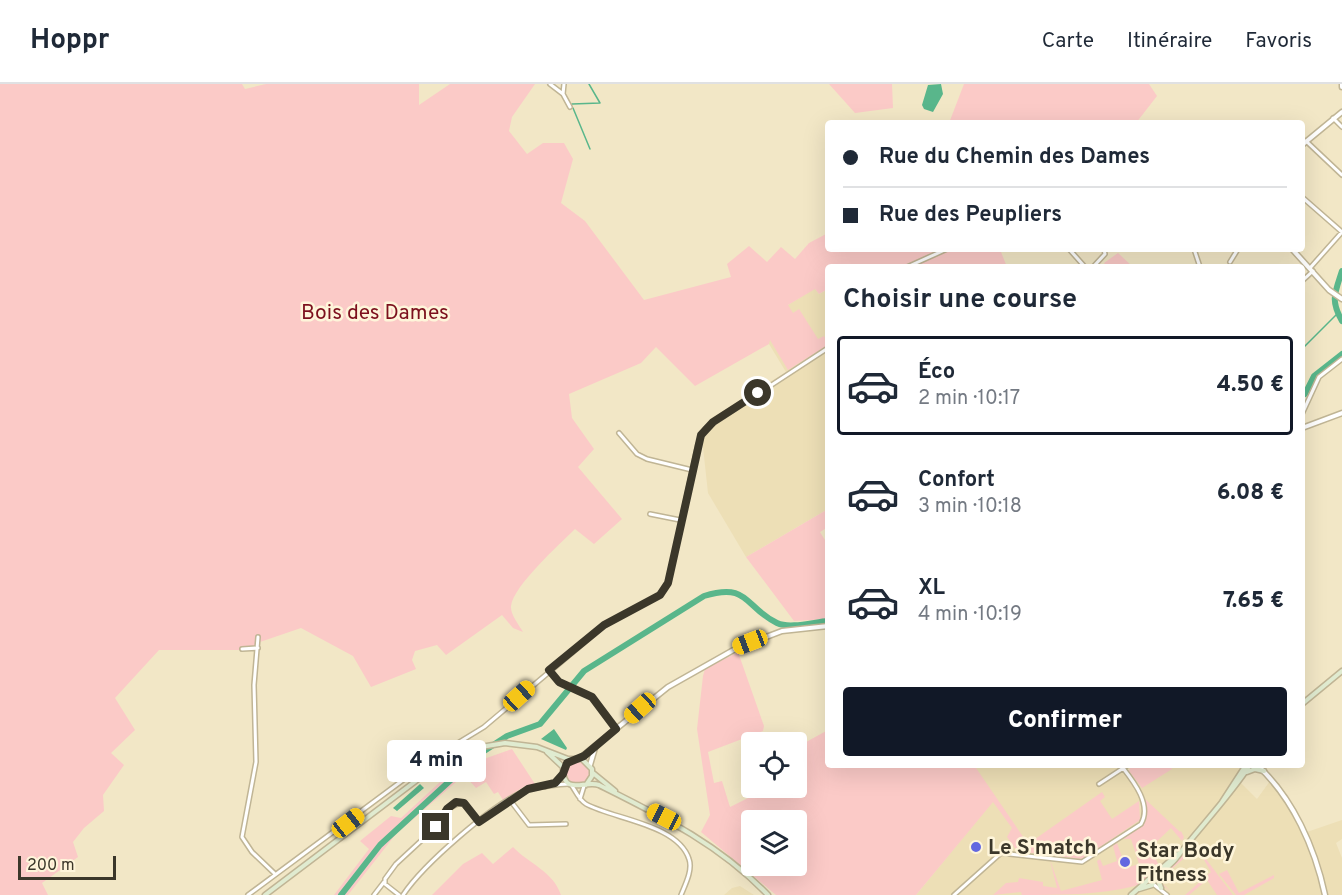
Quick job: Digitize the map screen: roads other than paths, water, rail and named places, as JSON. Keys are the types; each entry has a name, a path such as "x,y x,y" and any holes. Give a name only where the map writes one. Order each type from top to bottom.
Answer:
{"main road":[{"path":"1305,702 1342,671"},
{"path":"264,895 428,772 450,758 475,748 505,743 529,745 572,759 580,758 590,765 592,773 618,793"},
{"path":"546,751 564,768"},
{"path":"572,759 564,768 563,774 571,785 594,783 618,793 710,844 742,869 768,895"},
{"path":"1241,779 1246,768"},
{"path":"1221,803 1246,768"},
{"path":"1131,895 1150,883 1179,854 1241,779 1251,770 1264,771"},
{"path":"585,785 592,773"},
{"path":"1150,883 1179,854"},
{"path":"1160,872 1158,880 1161,888"}],"street":[{"path":"550,84 563,94 570,107"},
{"path":"563,94 564,84"},
{"path":"1305,142 1342,112"},
{"path":"1333,118 1342,127"},
{"path":"1305,144 1342,175"},
{"path":"1305,200 1342,232 1305,278"},
{"path":"913,264 941,252"},
{"path":"1072,252 1082,264"},
{"path":"1096,264 1105,252"},
{"path":"1230,262 1236,252"},
{"path":"1295,252 1334,294 1342,299"},
{"path":"248,895 274,873 348,823 430,759 484,727 604,625 660,595 668,583 698,444 706,428 825,350"},
{"path":"1305,407 1319,377 1342,359"},
{"path":"1305,426 1342,413"},
{"path":"619,433 637,454 646,459 692,470"},
{"path":"650,514 681,520"},
{"path":"580,758 668,687 737,648 782,631 825,626"},
{"path":"258,637 254,685 256,762 242,837 252,852 274,873"},
{"path":"242,648 258,648"},
{"path":"549,670 559,682 592,697 616,729"},
{"path":"1338,675 1342,680"},
{"path":"590,765 595,747"},
{"path":"954,895 1001,853 1082,862 1142,823 1139,790 1123,768 1099,784"},
{"path":"1262,768 1285,799 1309,844 1325,895"},
{"path":"543,788 555,783 563,774"},
{"path":"384,882 401,895 424,868 479,822 510,800 528,789 571,785 586,804 650,827 683,849 689,860 689,871 681,895"},
{"path":"580,799 585,785"},
{"path":"510,800 529,825 566,824"},
{"path":"374,895 396,864 436,827 447,809 456,802 464,803 479,822"},
{"path":"1150,883 1161,888 1167,895"}],"waterway":[{"path":"572,104 600,103 589,84"},
{"path":"573,108 590,149"},
{"path":"1342,271 1335,296 1336,307 1342,321"},
{"path":"1305,346 1337,314"},
{"path":"1305,394 1314,376 1342,354"},
{"path":"341,895 380,845 478,755 507,736 540,724 584,671 704,596 719,592 738,594 766,617 782,625 825,621"}],"place":[{"name":"Le S'match","path":"976,847"},
{"name":"Star Body Fitness","path":"1125,862"}],"park label":[{"name":"Bois des Dames","path":"375,312"}]}
